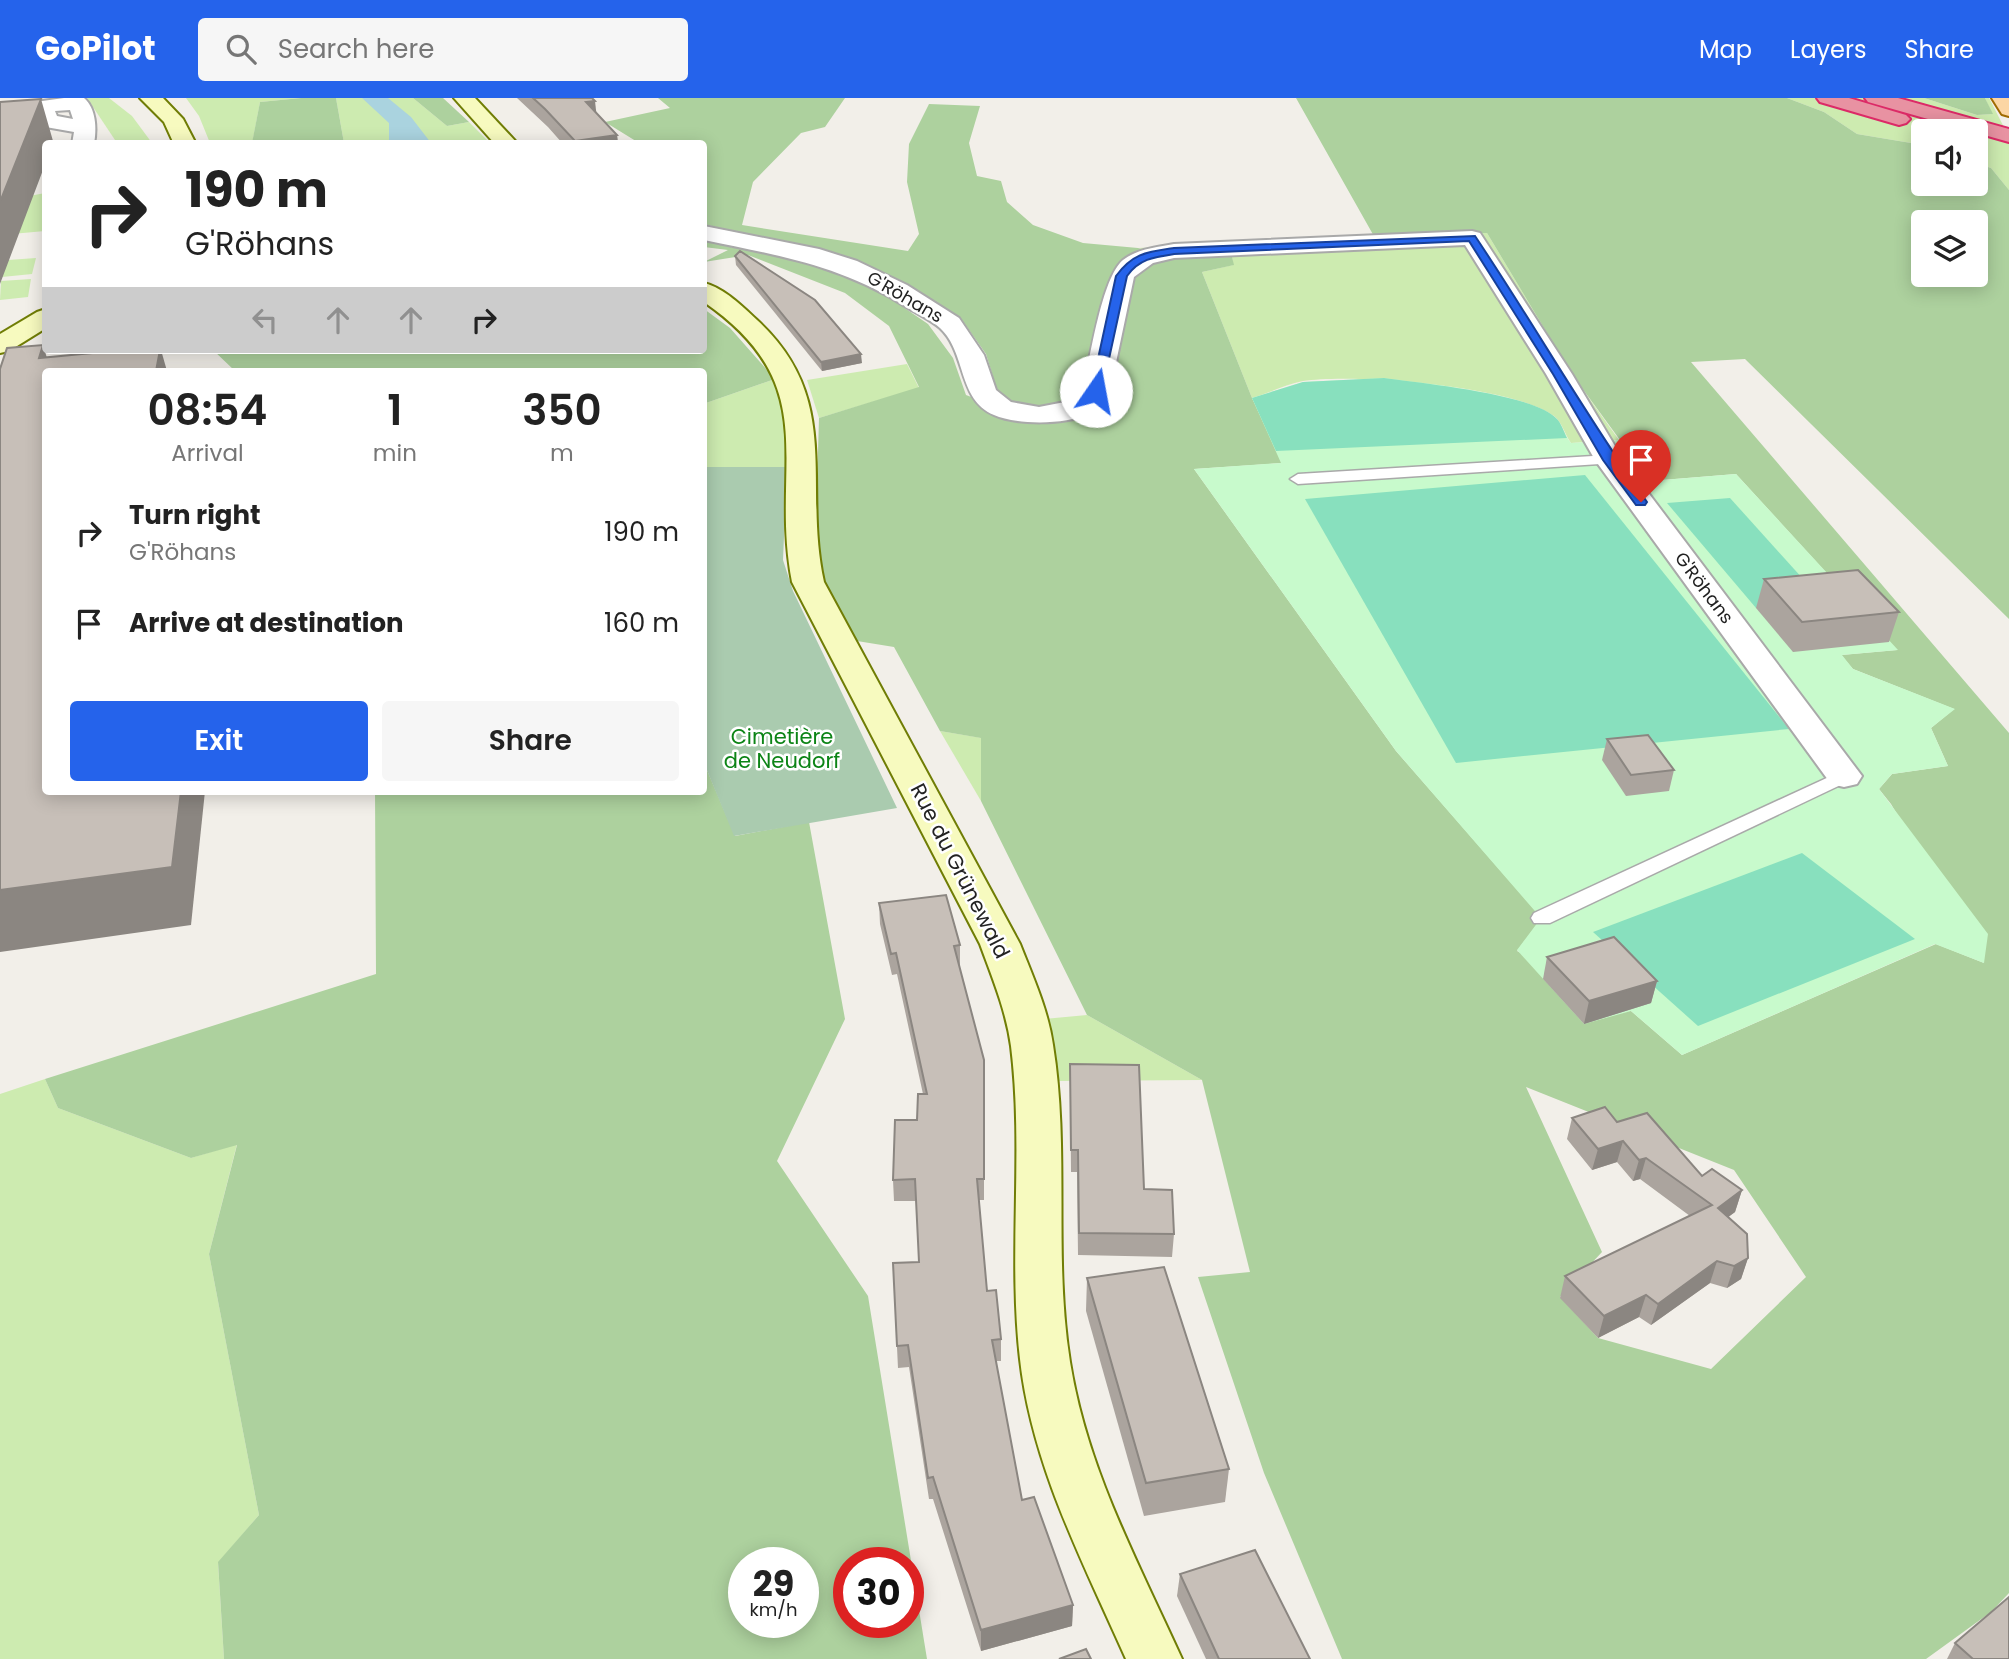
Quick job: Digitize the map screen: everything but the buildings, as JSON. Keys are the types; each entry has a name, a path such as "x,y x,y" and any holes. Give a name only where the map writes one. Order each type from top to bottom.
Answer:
{"highway":[{"path":"1827,98 1911,122"},
{"path":"1875,98 2009,136"},
{"path":"1988,144 2009,150"}],"main road":[{"path":"151,98 171,115 180,127 184,140"},
{"path":"464,98 503,140"},
{"path":"2002,98 2009,110"},
{"name":"Rue du Grünewald","path":"707,293 748,325 767,346 789,379 800,421 800,555 808,582 1000,944 1017,991 1031,1041 1038,1094 1040,1307 1052,1404 1082,1500 1154,1659"},
{"path":"0,345 42,319"}],"street":[{"name":"G'Röhans","path":"707,234 810,254 848,266 898,290 950,323 971,355 983,394 1003,409 1038,415 1079,408 1096,391 1122,276 1130,264 1147,255 1174,251 1472,238 1559,374 1609,460 1844,776"}],"lane":[{"path":"1298,479 1609,460"},
{"path":"1542,918 1844,776"}],"green space":[{"path":"87,98 109,98 132,116 150,140 115,140"},
{"path":"186,98 301,98 260,102 253,140 209,140 199,116"},
{"path":"336,98 413,98 447,126 469,122 487,140 343,140"},
{"path":"336,98 343,140 253,140 260,102"},
{"path":"413,98 443,98 469,122 447,126"},
{"path":"658,98 845,98 825,127 801,133 753,182 742,225 908,251 919,234 907,182 909,144 929,104 980,106 969,143 977,176 1001,181 1007,202 1033,225 1083,243 1138,248 1176,259 1232,257 1234,265 1202,272 1252,398 1282,463 1194,469 1396,751 1542,918 1517,951 1631,1011 1682,1055 1936,944 1984,963 1891,804 1879,789 1892,774 1948,766 1931,728 1954,709 1853,669 1841,655 1897,650 1736,474 1650,481 1571,373 1487,233 1375,238 1296,98 1787,98 1824,112 1857,134 1911,143 1911,196 1988,196 1988,167 1991,168 2009,190 2009,619 1745,359 1691,362 2009,733 2009,1593 1991,1612 1926,1659 1342,1659 1264,1473 1198,1277 1250,1272 1202,1080 1087,1015 981,801 981,738 940,731 894,647 857,641 821,577 815,556 819,418 919,387 889,326 845,293 748,255 707,262 728,250 707,247 707,238 729,243 732,248 749,248 840,271 887,296 928,324 953,358 966,395 1003,409 986,354 962,320 900,280 853,261 707,225 707,140 634,140 605,122 670,108","holes":["1526,1087 1734,1170 1806,1277 1711,1369 1598,1338 1560,1297 1602,1252"]},
{"path":"1787,98 1924,98 1977,115 1992,114 1985,98 1989,98 2009,137 2009,190 1988,167 1988,119 1911,119 1911,143 1857,134 1824,112"},
{"path":"1924,98 1985,98 1993,114 1977,115"},
{"path":"42,194 42,231 12,234 19,198"},
{"path":"1487,233 1571,373 1619,440 1571,443 1554,416 1534,406 1505,397 1432,384 1327,379 1297,382 1252,398 1202,272 1233,265 1232,257 1176,259 1138,248"},
{"path":"36,258 32,274 2,277 8,260"},
{"path":"31,279 28,297 0,300 1,281"},
{"path":"707,311 730,328 775,379 707,403 707,368 232,368 217,354 707,354"},
{"path":"907,364 919,388 819,418 807,380"},
{"path":"1384,378 1472,390 1537,408 1556,419 1571,443 1619,440 1650,481 1736,474 1898,650 1842,655 1853,669 1955,709 1931,728 1948,766 1892,774 1879,789 1988,934 1984,963 1935,944 1682,1055 1631,1011 1584,1024 1517,950 1541,918 1396,751 1194,469 1281,463 1252,398 1303,382"},
{"path":"1384,378 1475,391 1526,403 1545,410 1557,419 1567,438 1276,451 1252,398 1303,382"},
{"path":"775,379 786,421 787,467 707,467 707,403"},
{"name":"Cimetière de Neudorf","path":"707,467 787,467 783,560 793,591 897,808 734,836 707,770"},
{"path":"1585,475 1789,729 1456,763 1305,499"},
{"path":"1730,498 1823,601 1756,608 1667,503"},
{"path":"940,731 982,738 981,801"},
{"path":"707,770 735,836 809,822 845,1019 777,1161 868,1296 909,1547 833,1547 833,1638 924,1638 927,1659 224,1659 218,1562 259,1515 209,1254 237,1145 191,1158 58,1108 45,1079 376,974 375,795 707,795"},
{"path":"1802,853 1915,939 1698,1026 1593,932"},
{"path":"1087,1015 1202,1080 1059,1081 1044,1019"},
{"path":"45,1079 58,1108 191,1158 237,1144 209,1254 259,1515 218,1563 224,1659 0,1659 0,1094"}],"water":[{"path":"362,98 388,98 411,117 429,140 389,140 389,123"}],"route":[{"path":"1096,391 1122,276 1130,264 1147,255 1174,251 1472,238 1559,374 1609,460 1641,502"}]}
